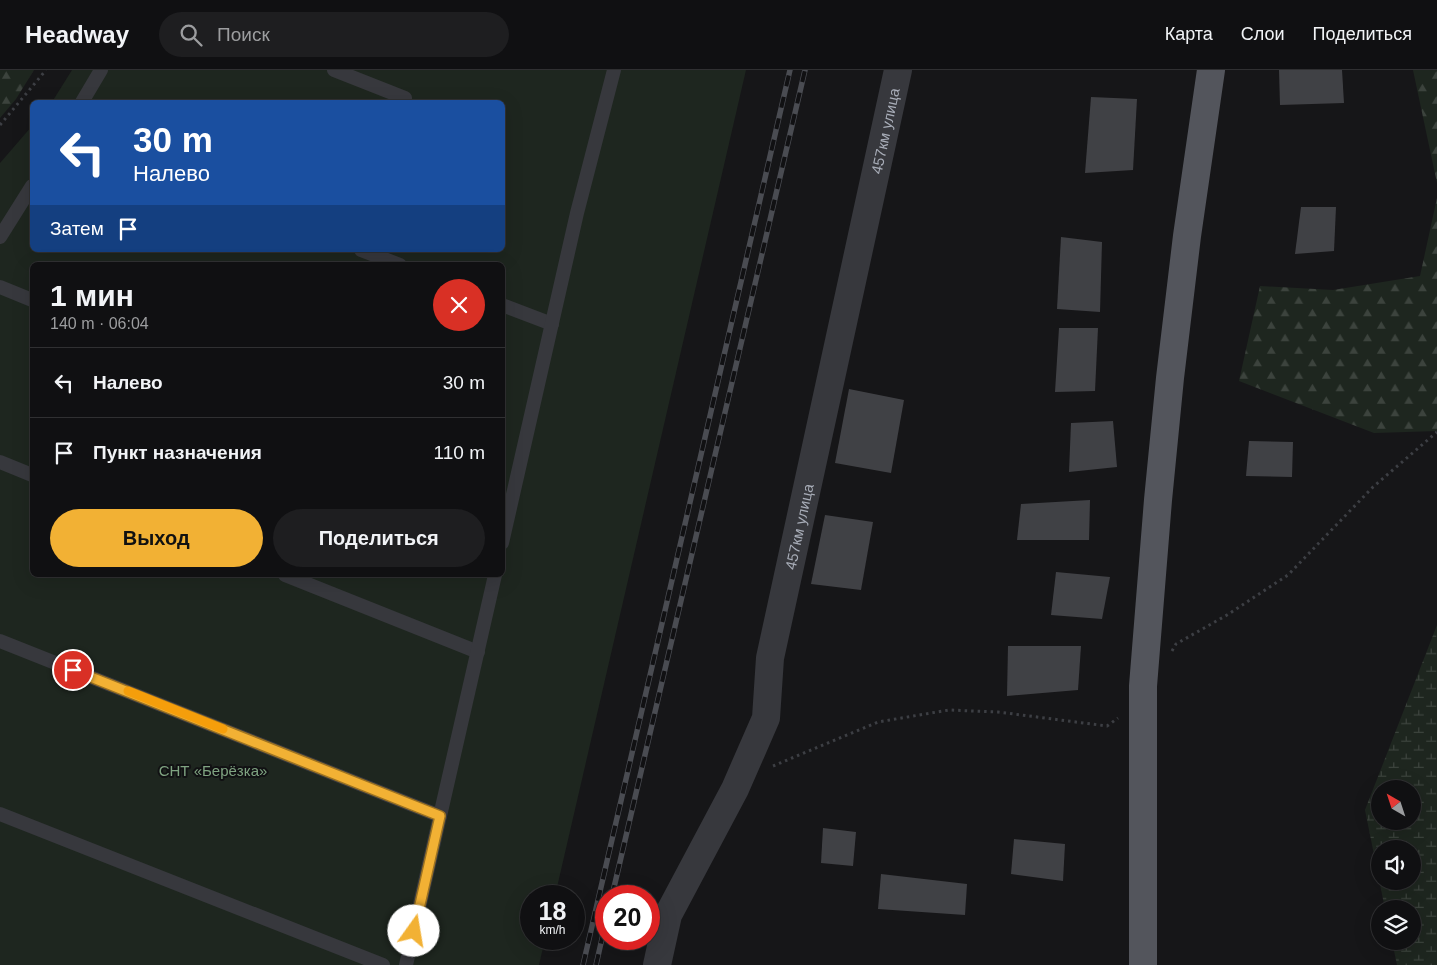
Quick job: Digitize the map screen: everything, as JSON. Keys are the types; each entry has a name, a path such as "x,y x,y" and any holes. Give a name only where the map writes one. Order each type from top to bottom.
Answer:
{"main road":[{"path":"1143,965 1143,686 1170,378 1210,70"}],"street":[{"name":"457км улица","path":"657,965 668,915 735,789 766,718 770,658 898,70"}],"lane":[{"path":"83,100 101,70"},
{"path":"334,70 405,98"},
{"path":"505,516 508,488 552,324 614,70"},
{"path":"0,236 30,189"},
{"path":"367,252 392,262"},
{"path":"0,287 30,299"},
{"path":"505,306 552,324"},
{"path":"0,462 30,474"},
{"path":"290,577 478,652"},
{"path":"406,965 495,577"},
{"path":"0,641 440,816"},
{"path":"0,814 383,965"}],"path":[{"path":"0,125 46,70"},
{"path":"1169,658 1176,644 1227,615 1288,575 1374,487 1437,432"},
{"path":"766,768 878,722 949,710 998,712 1107,726 1122,714"}],"green space":[{"path":"0,70 34,70 16,99 0,118"},
{"name":"СНТ «Берёзка»","path":"72,70 746,70 558,885 520,885 520,950 542,950 539,965 0,965 0,163 30,128 30,252 505,252 505,100 53,100"},
{"path":"1413,70 1437,70 1437,183"},
{"path":"1437,198 1437,431 1374,433 1239,381 1260,286 1333,290 1420,276"},
{"path":"1437,625 1437,965 1397,965 1394,950 1421,950 1421,900 1383,900 1381,890 1421,890 1421,840 1371,840 1365,810 1371,795 1371,830 1421,830 1421,780 1377,780"}],"building":[{"path":"1279,70 1342,70 1344,103 1280,105"},
{"path":"1091,97 1137,99 1133,170 1085,173"},
{"path":"1301,207 1336,207 1334,251 1295,254"},
{"path":"1061,237 1102,242 1100,312 1057,309"},
{"path":"1059,328 1098,328 1095,391 1055,392"},
{"path":"849,389 904,400 891,473 835,463"},
{"path":"1113,421 1117,467 1069,472 1071,423"},
{"path":"1249,441 1293,442 1292,477 1246,476"},
{"path":"1090,500 1089,540 1017,540 1021,504"},
{"path":"825,515 873,522 861,590 811,584"},
{"path":"1056,572 1110,577 1102,619 1051,615"},
{"path":"1008,646 1081,646 1078,690 1007,696"},
{"path":"823,828 856,832 853,866 821,863"},
{"path":"1014,839 1065,844 1063,881 1011,874"},
{"path":"881,874 967,884 965,915 878,909"}],"railway":[{"path":"583,965 790,70"},
{"path":"615,885 805,70"},
{"path":"596,965 599,950"}],"slow traffic":[{"path":"128,691 223,729"}],"route":[{"path":"73,670 440,816 414,931"}]}
